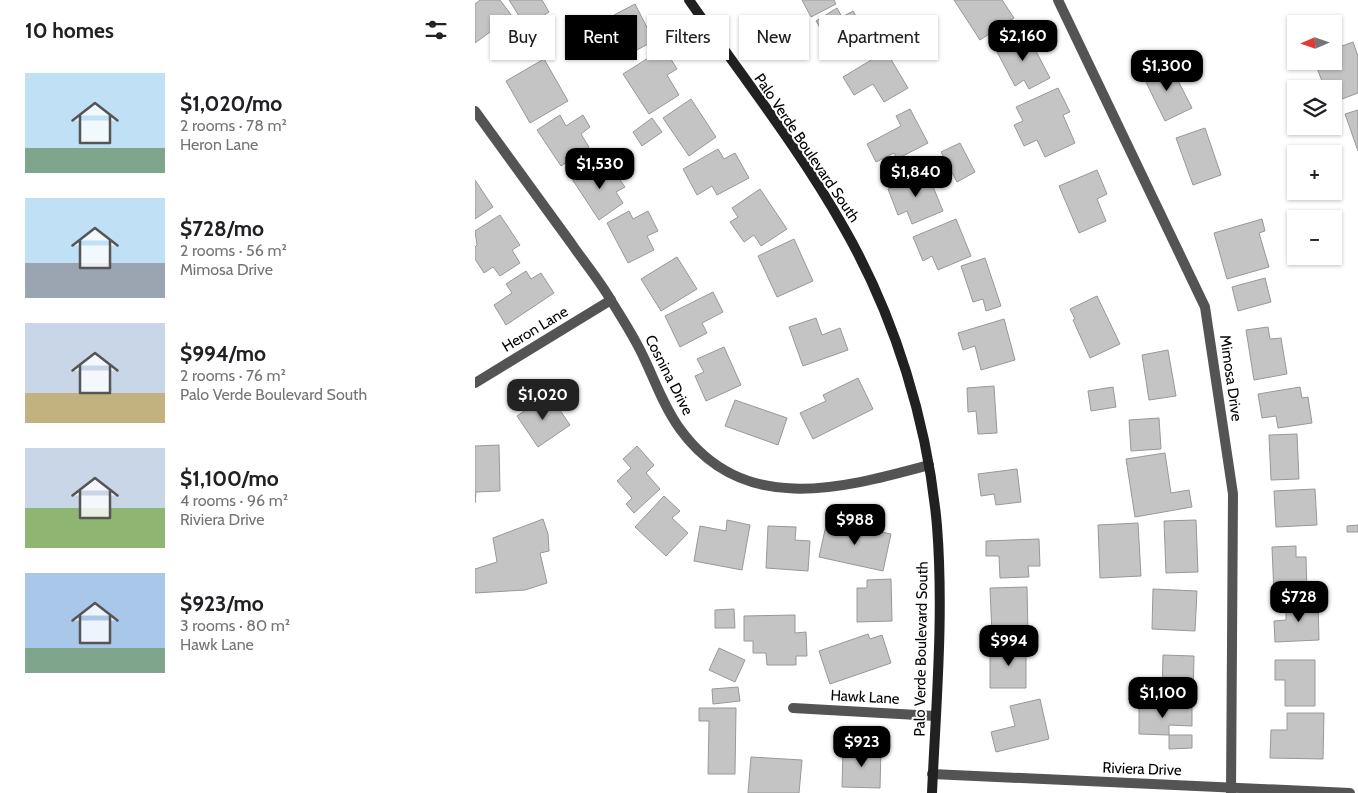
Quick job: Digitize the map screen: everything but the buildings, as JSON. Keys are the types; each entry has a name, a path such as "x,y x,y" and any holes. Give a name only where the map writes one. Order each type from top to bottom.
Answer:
{"main road":[{"name":"Palo Verde Boulevard South","path":"689,0 812,177 844,228 870,280 896,344 917,404 929,465 937,526 940,594 932,793"}],"street":[{"name":"Mimosa Drive","path":"1059,0 1205,308 1233,494 1231,790"},
{"name":"Cosnina Drive","path":"475,112 611,300 643,355 679,428 702,454 732,476 764,486 798,488 832,487 871,481 929,465"},
{"name":"Heron Lane","path":"475,383 611,300"},
{"name":"Hawk Lane","path":"793,708 935,716"},
{"name":"Riviera Drive","path":"933,774 1231,790 1350,793"}]}
